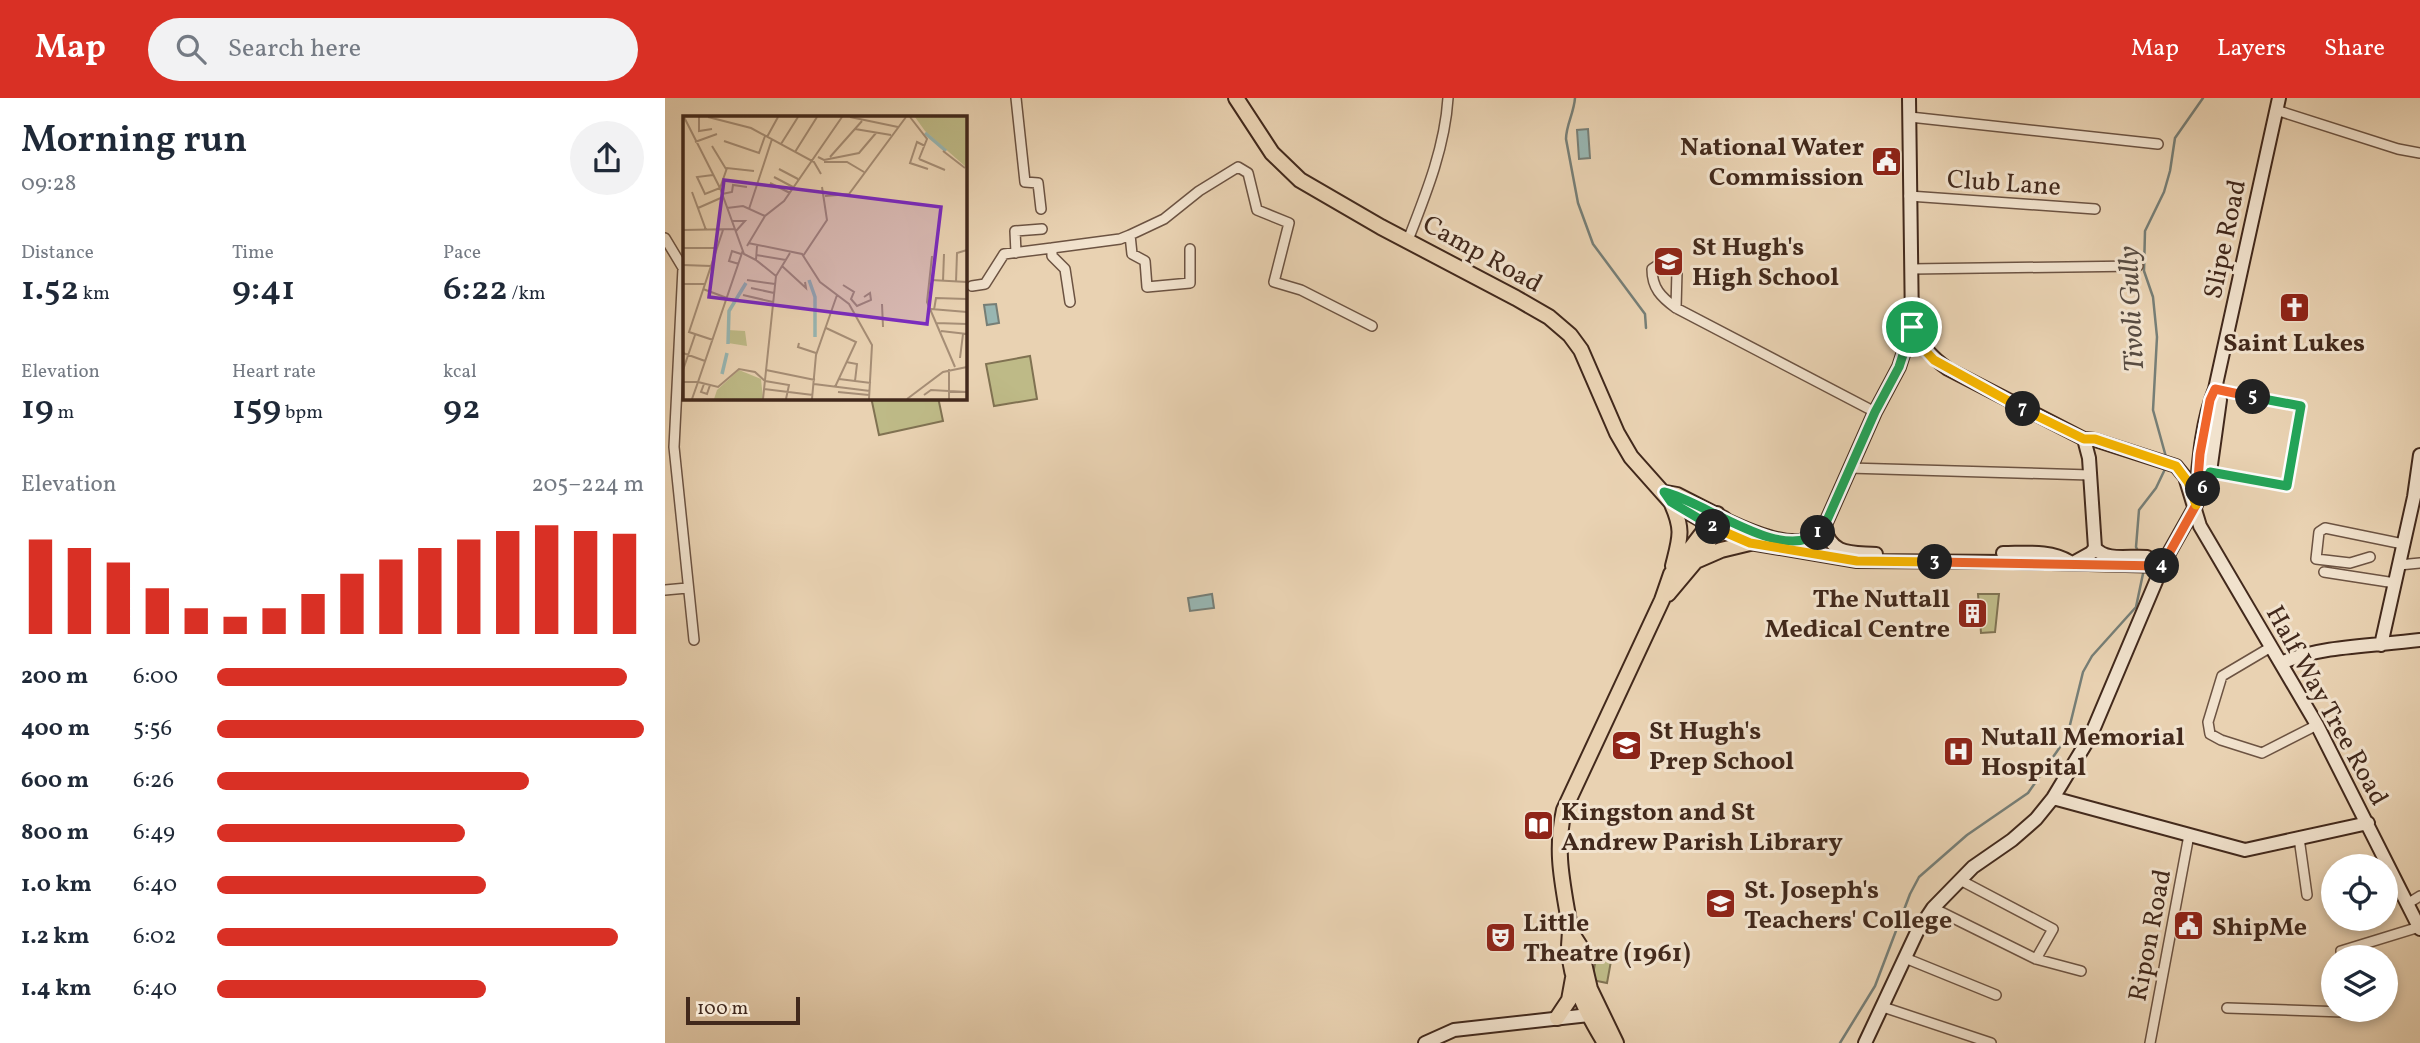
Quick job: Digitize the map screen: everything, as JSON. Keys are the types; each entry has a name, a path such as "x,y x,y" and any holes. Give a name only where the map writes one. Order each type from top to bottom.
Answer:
{"main road":[{"name":"Camp Road","path":"1236,98 1272,153 1300,180 1381,227 1516,298 1549,317 1570,335 1581,350 1617,433 1649,480 1668,497 1717,522"},
{"path":"1717,522 1791,541 1811,539 1824,527 1875,412 1899,367 1912,327 1909,98"},
{"name":"Slipe Road","path":"2196,505 2200,454 2210,400 2215,389 2277,104"},
{"path":"1912,327 1921,346 1934,360"},
{"path":"1899,367 1915,355 1922,355 2084,439 2095,439 2169,464 2186,463 2200,454"},
{"name":"Slipe Road","path":"2196,505 2210,472 2220,400 2215,389"},
{"path":"2084,439 2090,475 2095,548 2106,556 2164,563"},
{"path":"2381,645 2403,544 2417,497 2420,454"},
{"name":"Half Way Tree Road","path":"2169,464 2188,482 2200,526 2317,725 2420,928"},
{"path":"1557,1018 1569,1000 1573,987 1569,948 1571,932 1558,848 1564,810 1662,600 1671,575 1681,533 1680,522 1668,497"},
{"path":"1865,1043 1917,932 1933,908 1986,856 2012,840 2036,819 2053,798 2091,735 2164,563 2196,505"},
{"path":"1671,575 1717,522"},
{"path":"1717,522 1750,543 1857,561 2073,564 2142,560"},
{"path":"1662,600 1694,563 1717,522"},
{"path":"1824,527 1832,545 1846,551 1877,554 2045,553 2060,556 2073,564"},
{"path":"1694,563 1709,554 1750,543"},
{"path":"2073,564 2095,548"},
{"path":"2281,663 2297,656 2321,652 2420,640"},
{"path":"2053,798 2245,850 2368,823"},
{"path":"1571,932 1580,946 1594,1012 1616,1043"},
{"path":"1573,971 1594,1012 1605,1043"},
{"path":"1425,1043 1454,1030 1594,1012"}],"street":[{"path":"1016,98 1025,182 1038,183 1041,209"},
{"path":"1408,240 1431,180 1447,118 1448,98"},
{"path":"2277,104 2398,149 2420,153"},
{"path":"1910,117 2158,144"},
{"path":"972,286 985,284 1004,254 1120,239 1164,219 1199,191 1238,167 1248,173 1257,210 1289,223 1274,282 1301,290 1372,326"},
{"name":"Club Lane","path":"1909,196 2095,209"},
{"path":"1016,253 1015,231 1042,229"},
{"path":"1130,234 1132,254 1146,261 1147,287 1190,283 1190,249"},
{"path":"665,238 683,268 670,447 694,640"},
{"path":"1052,248 1052,256 1065,269 1070,302"},
{"path":"1676,308 1677,271 1671,265 1658,265 1652,269 1654,286 1664,299 1676,308 1875,412"},
{"path":"1911,269 2138,266"},
{"path":"2210,472 2287,486 2301,406 2215,389"},
{"path":"1849,468 2090,475"},
{"path":"2370,557 2350,563 2316,559 2319,531 2325,528 2403,544"},
{"path":"2399,565 2420,563"},
{"path":"2324,572 2395,583"},
{"path":"665,590 687,588"},
{"path":"2271,647 2222,676 2208,722 2210,734 2262,753 2317,725"},
{"name":"Ripon Road","path":"2150,1043 2189,835"},
{"path":"2299,838 2307,895"},
{"path":"1960,880 2053,929 2036,959"},
{"path":"2407,904 2420,896"},
{"path":"1933,908 2036,959 2081,971"},
{"path":"2362,945 2420,928"},
{"path":"1905,958 1996,995"},
{"path":"1883,1007 1991,1043"},
{"path":"2227,1008 2321,1011"}],"shaded area":[{"path":"1030,356 1037,399 994,406 986,364"},
{"path":"871,399 938,399 943,421 879,435"},
{"path":"1978,594 1999,594 1995,632 1981,633"},
{"path":"1596,958 1611,961 1607,983 1592,980"}],"water":[{"path":"1588,129 1590,158 1579,159 1577,130"},
{"path":"996,304 999,323 987,325 984,305"},
{"path":"1212,594 1214,608 1190,611 1188,598"}],"waterway":[{"path":"1575,98 1566,139 1578,203 1593,244 1645,314 1646,328"},
{"name":"Tivoli Gully","path":"2166,457 2153,410 2157,337 2153,297 2144,271 2145,231 2164,192 2175,138 2203,98"},
{"name":"Tivoli Gully","path":"2139,553 2136,547 2139,510 2156,488 2166,467"},
{"name":"Tivoli Gully","path":"1840,1043 1875,986 1919,877 1967,835 2028,793 2067,737 2083,672 2092,656 2136,607 2144,569"}],"place":[{"name":"National Water Commission","path":"1887,161"},
{"name":"St Hugh's High School","path":"1669,261"},
{"name":"Saint Lukes","path":"2294,307"},
{"name":"The Nuttall Medical Centre","path":"1973,613"},
{"name":"St Hugh's Prep School","path":"1626,745"},
{"name":"Nutall Memorial Hospital","path":"1958,751"},
{"name":"Kingston and St Andrew Parish Library","path":"1538,826"},
{"name":"St. Joseph's Teachers' College","path":"1721,904"},
{"name":"ShipMe","path":"2189,926"},
{"name":"Little Theatre (1961)","path":"1500,937"}],"route":[{"path":"1912,327 1899,367 1875,412 1824,527 1811,539 1791,541 1742,527 1677,495 1664,492 1671,502 1718,529 1750,543 1857,561 2163,566 2196,505 2200,454 2210,400 2215,389 2301,406 2287,486 2210,472 2196,505 2188,482 2176,466 2095,439 2084,439 2000,397 1934,360 1921,346 1912,327"}]}
